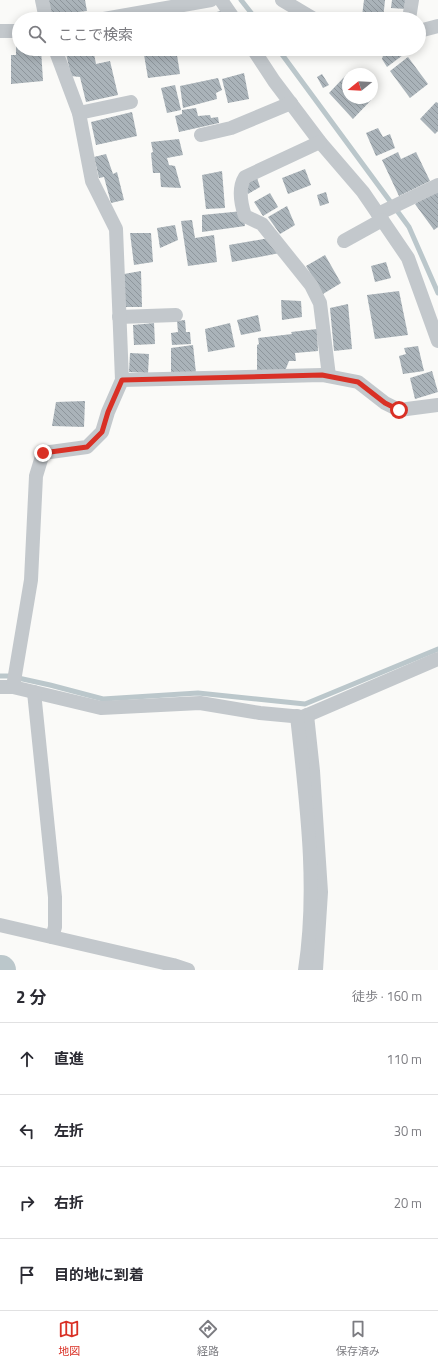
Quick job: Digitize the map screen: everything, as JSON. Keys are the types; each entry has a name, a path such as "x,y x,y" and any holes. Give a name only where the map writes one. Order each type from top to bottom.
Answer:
{"street":[{"path":"42,0 45,12"},
{"path":"130,12 157,5 211,0"},
{"path":"221,0 229,12"},
{"path":"282,0 302,12"},
{"path":"410,12 412,0"},
{"path":"426,29 438,26"},
{"path":"0,31 12,31"},
{"path":"58,56 79,112 92,181 116,229 122,380 108,412 102,432 87,447 43,453 36,476 31,580 16,663 8,685 101,708 200,703 260,713 302,716 438,659"},
{"path":"258,56 320,142 381,215 408,258 438,341"},
{"path":"79,112 131,102"},
{"path":"201,135 231,128 291,103"},
{"path":"320,142 245,177 241,184 241,205 245,216 262,224 311,285 320,303 329,376"},
{"path":"344,241 404,201 438,185"},
{"path":"119,317 176,315"},
{"path":"122,380 329,376 358,382 385,403 399,410 438,405"},
{"path":"34,692 55,897 55,927 52,937"},
{"path":"302,716 307,812 310,919 305,970"},
{"path":"302,716 314,771 321,892 316,970"},
{"path":"0,925 173,965 188,970"}],"building":[{"path":"42,0 85,0 87,11 79,12 44,12"},
{"path":"364,0 385,0 384,12 362,12"},
{"path":"392,0 407,0 406,9 391,8"},
{"path":"11,55 41,56 43,81 11,84"},
{"path":"67,56 94,56 96,64 110,61 118,95 86,102 80,77 71,76"},
{"path":"144,56 177,56 180,74 148,78"},
{"path":"383,56 402,56 387,67 382,59"},
{"path":"408,57 428,84 410,98 390,71"},
{"path":"244,73 249,99 228,103 222,79"},
{"path":"322,74 329,85 323,88 317,77"},
{"path":"218,78 222,90 216,93 217,99 183,108 180,86"},
{"path":"342,79 342,104 367,104 353,119 329,93"},
{"path":"175,85 181,110 167,113 161,88"},
{"path":"436,102 438,103 438,131 435,134 420,119"},
{"path":"196,108 198,116 210,115 211,118 218,117 219,123 179,132 175,116 182,114 182,110"},
{"path":"132,112 137,136 96,145 91,122"},
{"path":"378,128 383,137 390,134 395,148 376,156 366,133"},
{"path":"179,139 183,155 167,158 169,165 175,166 181,188 161,187 160,173 153,173 151,153 153,152 151,142"},
{"path":"398,152 401,159 416,152 430,181 399,196 382,160"},
{"path":"106,154 113,174 117,172 124,200 111,203 104,177 99,178 94,157"},
{"path":"305,169 311,185 288,194 282,178"},
{"path":"222,171 225,208 206,209 202,175"},
{"path":"256,175 260,187 248,194 242,182"},
{"path":"436,189 438,193 438,227 434,230 415,204"},
{"path":"326,192 329,203 320,206 317,195"},
{"path":"270,193 278,207 263,216 254,202"},
{"path":"287,206 295,225 280,234 268,217"},
{"path":"243,211 245,226 202,232 202,215"},
{"path":"192,220 195,238 214,235 217,262 188,266 181,221"},
{"path":"175,225 178,240 160,248 157,228"},
{"path":"130,233 151,233 153,262 134,265"},
{"path":"269,238 280,253 232,262 229,245"},
{"path":"325,255 341,283 323,294 306,266"},
{"path":"386,262 391,278 375,282 371,266"},
{"path":"141,271 142,307 123,307 124,274"},
{"path":"399,291 408,335 375,339 367,295"},
{"path":"281,300 301,301 302,317 282,320"},
{"path":"348,304 352,349 334,351 330,308"},
{"path":"258,315 261,331 241,335 237,320"},
{"path":"185,320 186,332 190,332 191,344 172,345 171,333 178,332 177,321"},
{"path":"154,323 155,344 134,345 133,325"},
{"path":"230,323 235,347 208,352 205,329"},
{"path":"317,329 318,351 295,353 296,361 289,361 285,371 257,371 258,338"},
{"path":"193,345 196,373 171,373 171,348"},
{"path":"418,346 424,371 403,374 399,356 406,354 404,348"},
{"path":"130,353 149,354 148,373 129,372"},
{"path":"432,371 438,392 415,399 410,378"},
{"path":"85,401 84,427 52,426 56,402"}],"waterway":[{"path":"241,0 250,12"},
{"path":"283,56 409,227 438,293"},
{"path":"0,676 9,676 50,685 103,699 198,693 305,704 438,649"}],"route":[{"path":"43,453 87,447 102,432 108,412 122,380 322,375 358,382 385,403 399,410"}]}
